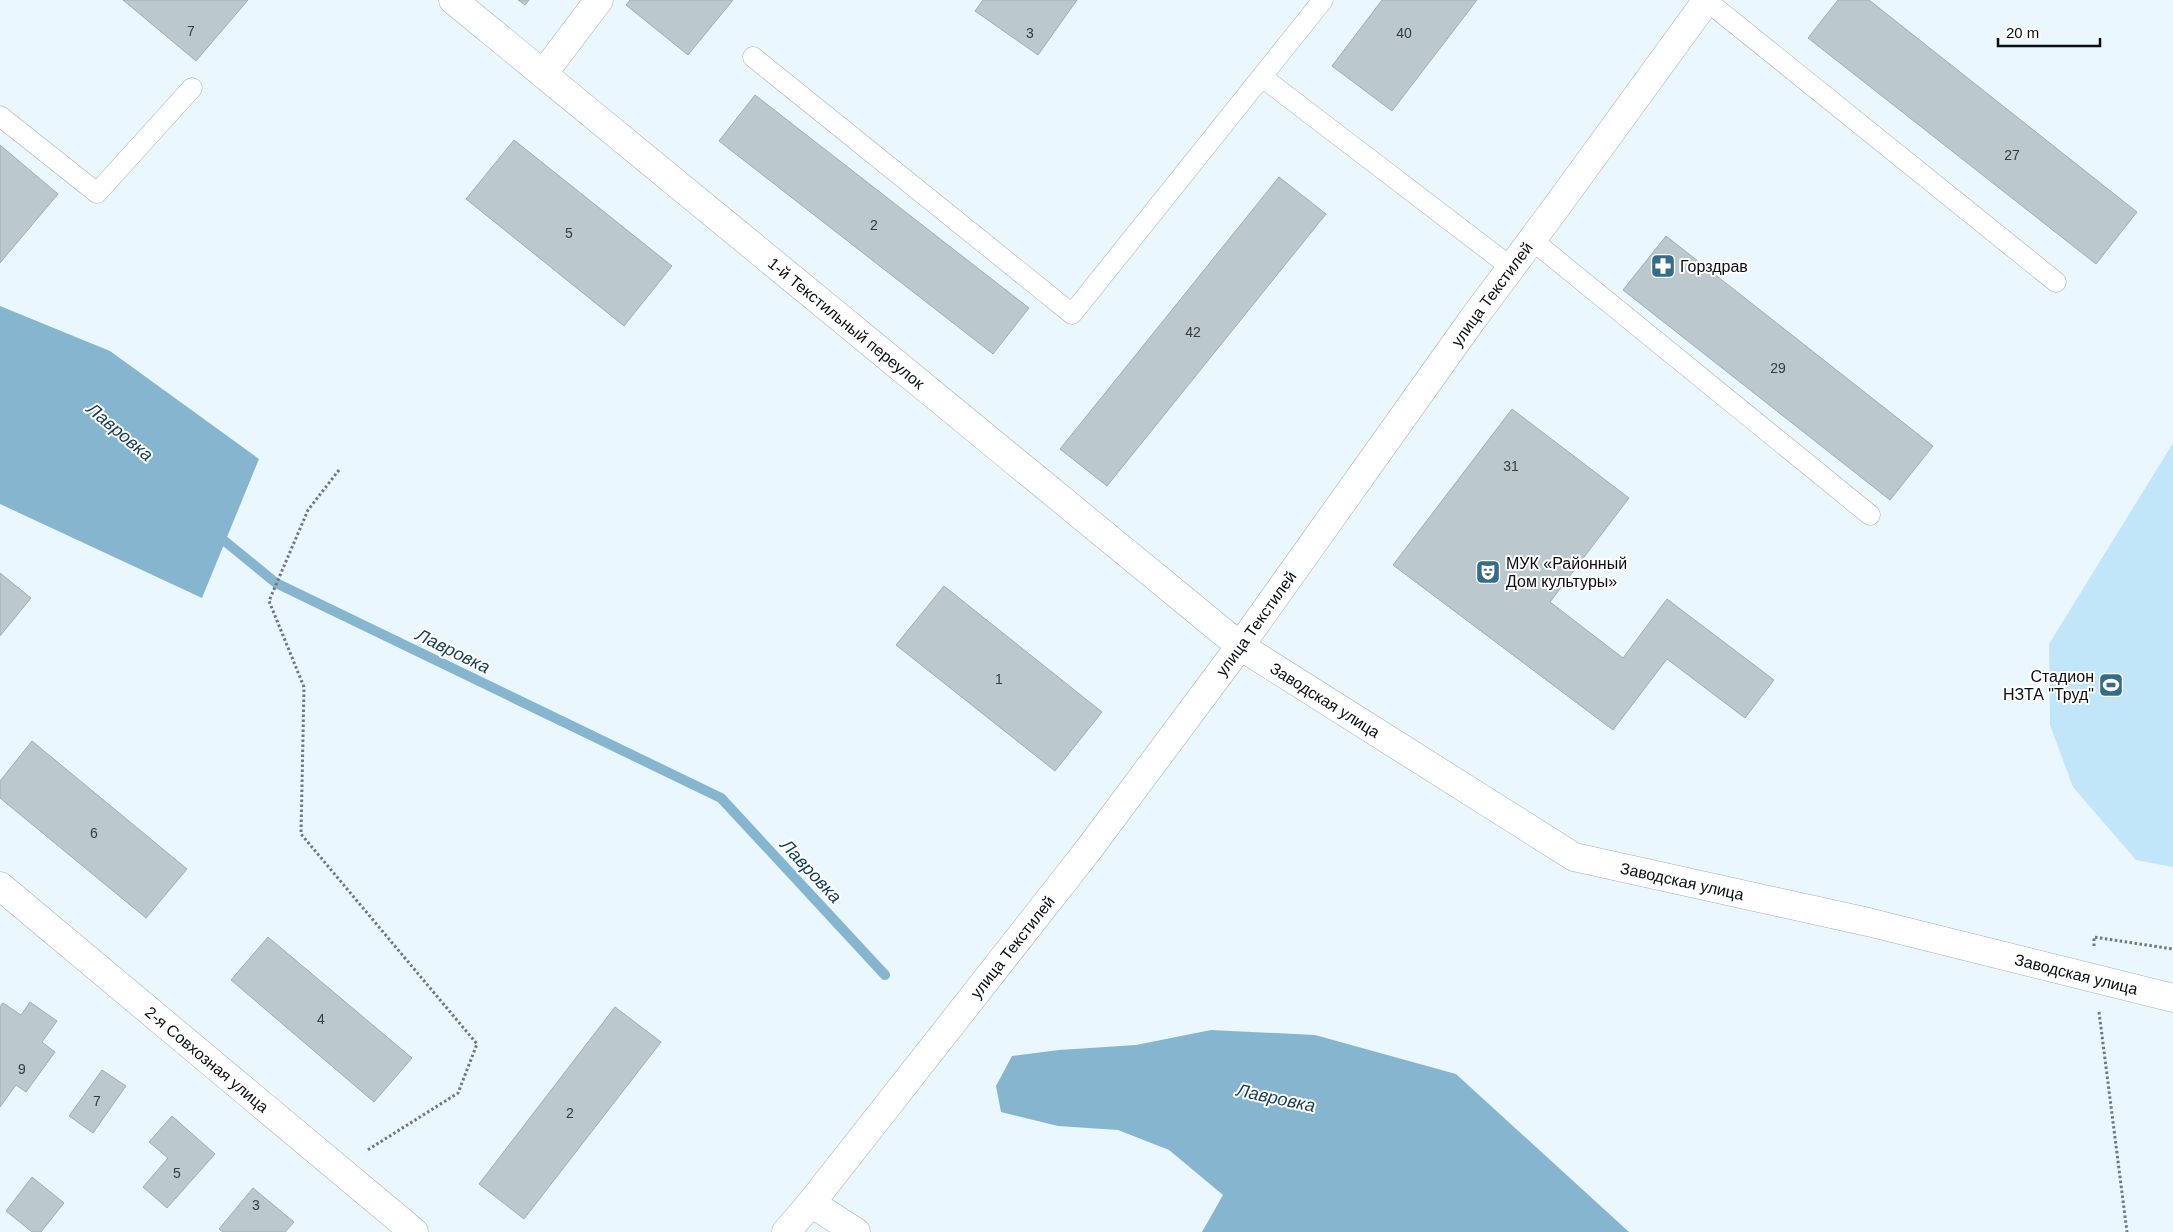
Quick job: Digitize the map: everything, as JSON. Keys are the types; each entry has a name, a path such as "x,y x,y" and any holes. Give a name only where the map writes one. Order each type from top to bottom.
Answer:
{"street":[{"name":"1-й Текстильный переулок","path":"453,0 1240,646"},
{"path":"543,74 600,0"},
{"name":"улица Текстилей","path":"786,1232 811,1203 1089,849 1240,646 1472,320 1707,0"},
{"name":"Заводская улица","path":"1240,646 1574,857 1868,922 2173,998"},
{"name":"2-я Совхозная улица","path":"0,886 414,1232"},
{"path":"811,1203 856,1232"}],"lane":[{"path":"753,57 1072,314 1323,0"},
{"path":"1707,0 2056,282"},
{"path":"1262,77 1512,268"},
{"path":"0,116 96,193 192,88"},
{"path":"1532,240 1870,515"}],"path":[{"path":"338,1169 458,1092 477,1044 301,834 304,687 269,602 308,510 339,470"},
{"path":"2127,1232 2095,979 2094,938 2173,949"}],"shaded area":[{"name":"Стадион НЗТА \"Труд\"","path":"2173,443 2173,867 2136,860 2073,787 2050,725 2049,644"}],"water":[{"path":"0,306 110,351 259,459 202,598 0,504"},
{"path":"1211,1030 1315,1035 1456,1074 1629,1232 1202,1232 1223,1195 1169,1150 1118,1130 1058,1126 1001,1112 996,1086 1012,1056 1059,1050 1136,1045"}],"building":[{"path":"123,0 248,0 196,61"},
{"path":"518,0 529,0 525,5"},
{"path":"630,0 733,0 688,55 626,5"},
{"path":"983,0 1077,0 1038,55 975,11"},
{"path":"1382,0 1477,0 1392,111 1332,66"},
{"path":"1838,0 1869,0 2137,212 2096,264 1808,38"},
{"path":"755,95 1029,308 993,354 719,141"},
{"path":"514,140 672,266 624,326 466,199"},
{"path":"0,145 58,194 0,263"},
{"path":"1279,177 1326,214 1107,486 1060,449"},
{"path":"1666,236 1933,446 1890,500 1623,290"},
{"name":"МУК «Районный Дом культуры»","path":"1512,409 1629,498 1550,602 1623,658 1667,599 1774,680 1745,718 1667,659 1613,730 1393,565"},
{"path":"0,573 31,598 0,636"},
{"path":"944,586 1102,712 1055,771 896,645"},
{"path":"32,741 187,869 146,918 0,798 0,781"},
{"path":"268,937 412,1058 374,1102 231,980"},
{"path":"30,1002 57,1021 42,1042 55,1052 26,1092 16,1085 0,1107 0,1007 3,1003 21,1015"},
{"path":"615,1007 661,1042 524,1219 479,1184"},
{"path":"102,1070 126,1086 93,1133 69,1116"},
{"path":"172,1116 215,1154 167,1208 143,1187 168,1158 149,1142"},
{"path":"32,1177 64,1203 41,1232 32,1232 6,1211"},
{"path":"253,1188 294,1222 285,1232 223,1232 219,1229"}],"waterway":[{"name":"Лавровка","path":"216,534 276,583 721,798 885,975"}],"place":[{"name":"Горздрав","path":"1663,266"},
{"name":"МУК «Районный Дом культуры»","path":"1488,572"},
{"name":"Стадион НЗТА \"Труд\"","path":"2111,685"}]}
